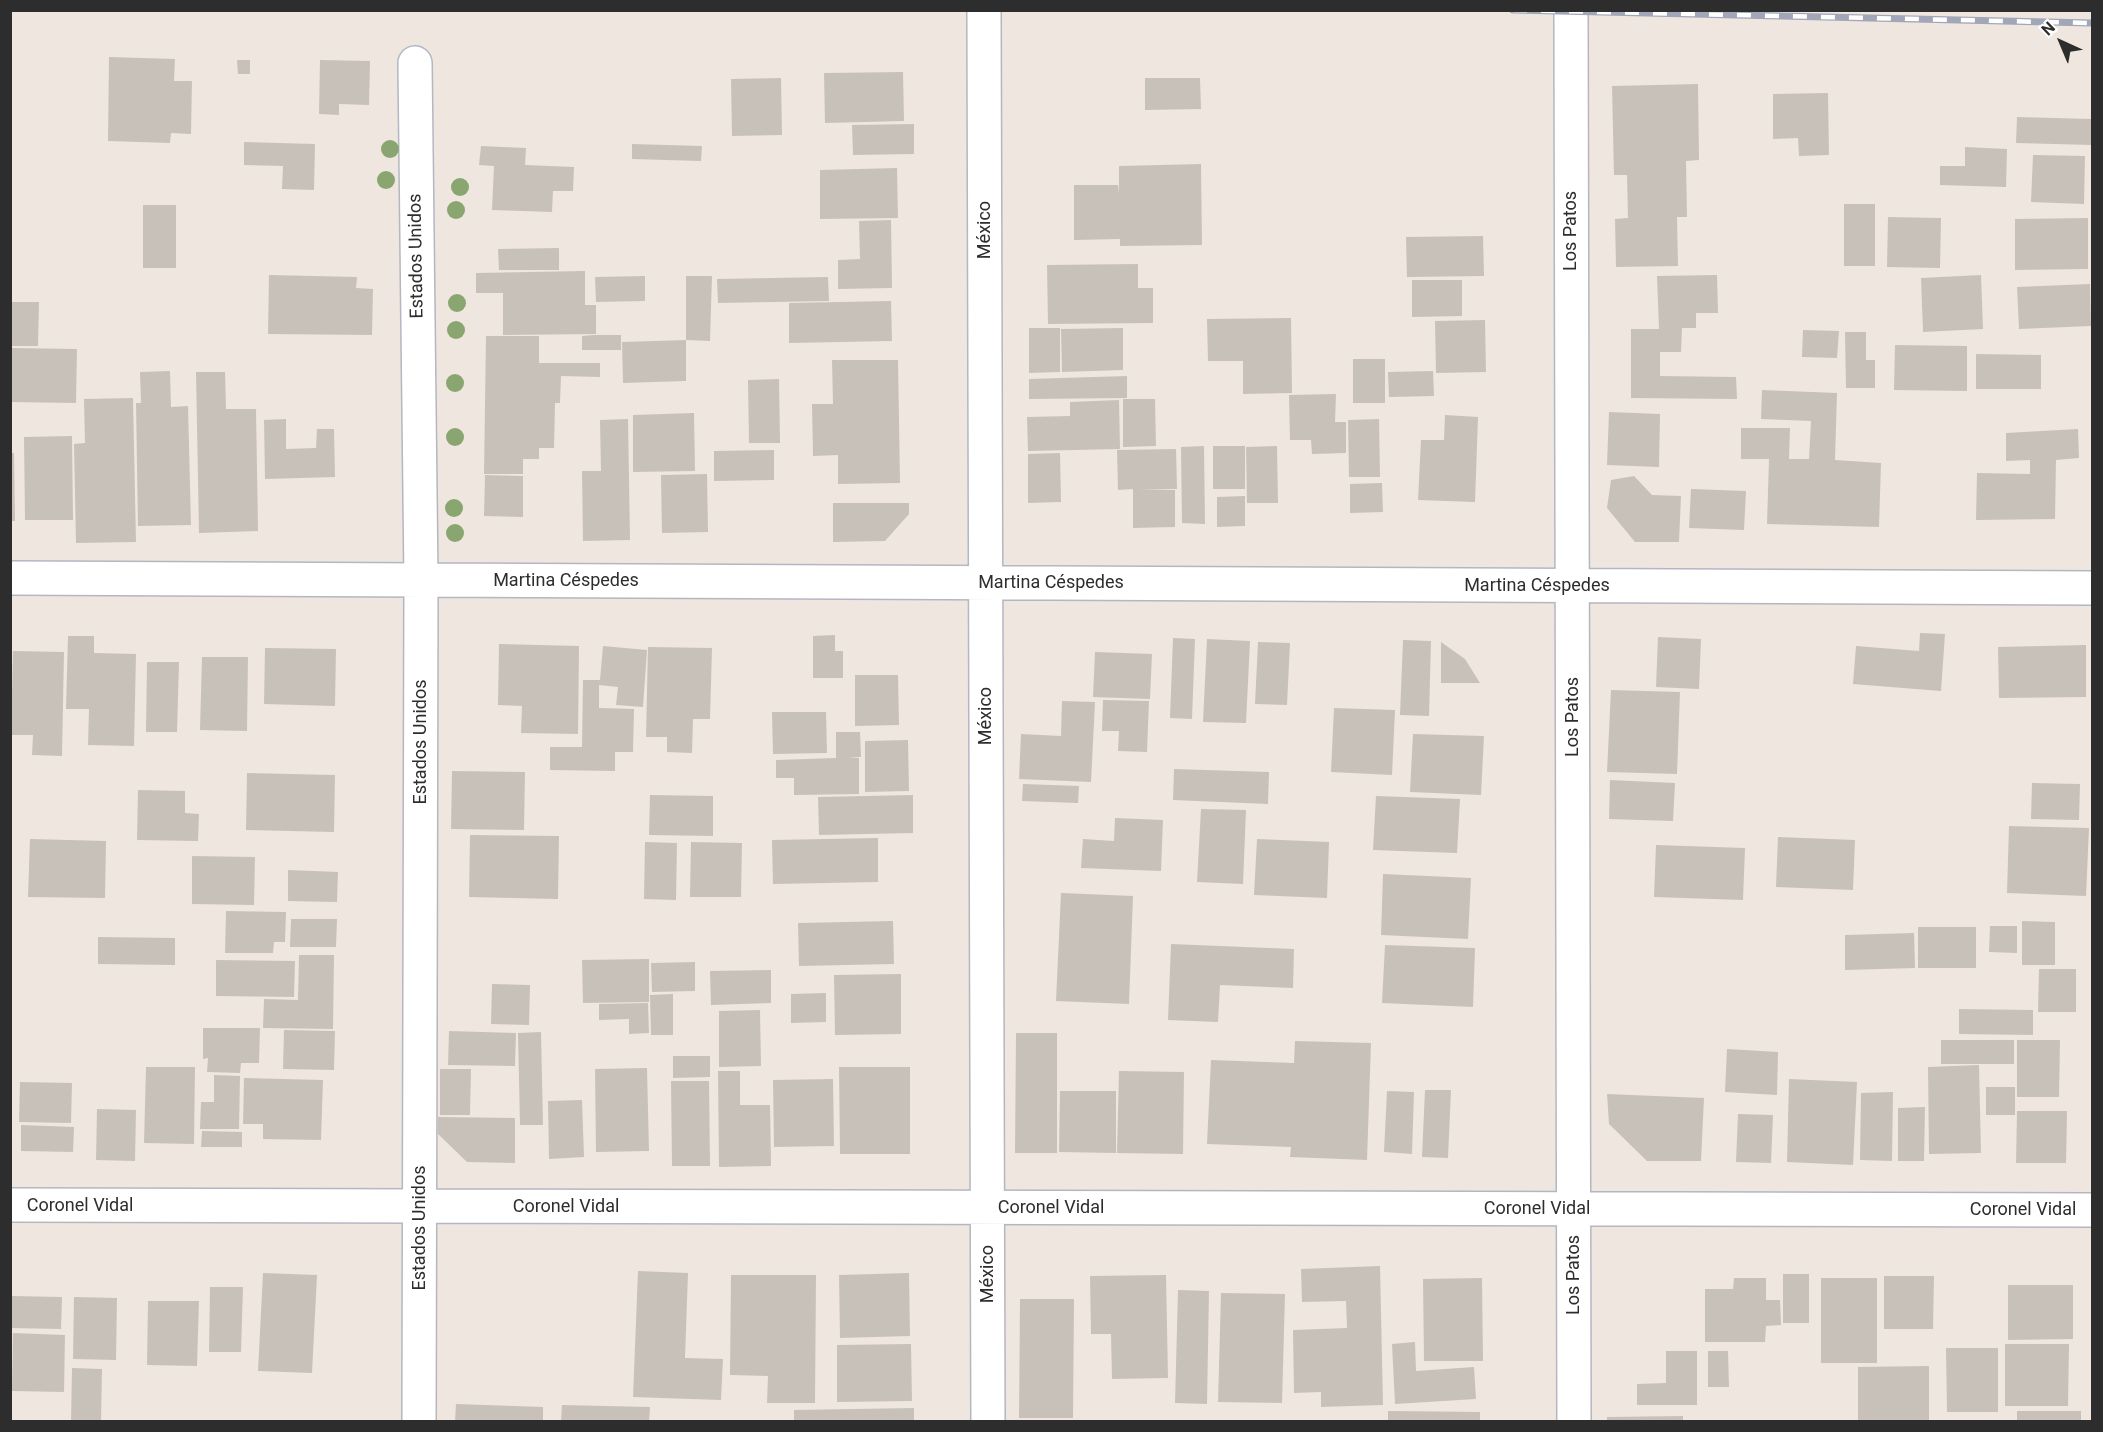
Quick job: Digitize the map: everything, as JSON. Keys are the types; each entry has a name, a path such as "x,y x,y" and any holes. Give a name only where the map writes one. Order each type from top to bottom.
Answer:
{"street":[{"name":"México","path":"984,10 988,1422"},
{"name":"Los Patos","path":"1571,13 1574,1422"},
{"name":"Estados Unidos","path":"415,63 421,580 419,1422"},
{"name":"Martina Céspedes","path":"10,578 2092,588"},
{"name":"Coronel Vidal","path":"10,1206 2092,1210"}],"building":[{"path":"109,57 175,59 174,81 192,81 191,134 171,133 170,143 108,141"},
{"path":"237,60 250,60 250,74 238,74"},
{"path":"320,60 370,61 369,105 339,104 339,115 319,114"},
{"path":"903,72 904,121 825,123 824,73"},
{"path":"781,78 782,135 732,136 731,79"},
{"path":"1145,78 1200,78 1201,109 1145,110"},
{"path":"1698,84 1699,160 1686,161 1687,217 1677,217 1678,266 1616,267 1615,219 1628,218 1627,175 1614,175 1612,86"},
{"path":"1828,93 1829,155 1799,156 1798,138 1773,139 1773,94"},
{"path":"2017,117 2092,119 2092,145 2016,143"},
{"path":"914,124 914,154 853,155 852,125"},
{"path":"244,142 315,144 314,190 282,189 283,166 244,165"},
{"path":"632,144 702,146 701,161 632,159"},
{"path":"481,146 526,148 525,165 574,167 573,191 553,191 552,212 492,210 494,166 479,165"},
{"path":"1965,147 2007,149 2006,187 1940,185 1940,166 1965,166"},
{"path":"2033,155 2085,156 2084,204 2031,202"},
{"path":"1201,164 1202,245 1120,246 1120,239 1074,240 1074,185 1118,185 1119,193 1119,166"},
{"path":"897,168 898,218 820,219 820,170"},
{"path":"1844,204 1875,204 1875,266 1844,266"},
{"path":"143,205 176,205 176,268 143,268"},
{"path":"1888,217 1941,218 1940,268 1887,267"},
{"path":"2088,218 2088,269 2015,270 2015,219"},
{"path":"891,220 892,288 838,289 838,260 860,259 859,221"},
{"path":"1483,236 1484,276 1407,277 1406,237"},
{"path":"559,248 559,270 499,270 498,249"},
{"path":"1138,264 1138,288 1153,288 1153,323 1048,324 1047,265"},
{"path":"585,271 585,305 596,305 596,334 503,335 503,293 476,293 476,273"},
{"path":"269,275 357,277 356,288 373,289 372,335 268,334"},
{"path":"1717,275 1718,313 1696,313 1696,328 1682,328 1681,352 1660,352 1660,376 1736,377 1737,399 1631,398 1631,329 1659,329 1657,276"},
{"path":"1981,275 1983,329 1923,332 1921,278"},
{"path":"645,276 645,301 596,302 595,277"},
{"path":"686,276 712,276 710,341 686,340"},
{"path":"828,277 829,301 718,303 717,279"},
{"path":"1412,280 1462,280 1462,316 1412,317"},
{"path":"2090,284 2091,326 2019,329 2017,287"},
{"path":"891,301 892,341 789,343 789,303"},
{"path":"10,302 39,302 38,346 10,346"},
{"path":"1291,318 1292,393 1243,394 1243,361 1208,361 1207,319"},
{"path":"1485,320 1486,372 1436,373 1435,321"},
{"path":"1029,328 1060,328 1060,372 1029,373"},
{"path":"1123,328 1123,370 1062,372 1061,329"},
{"path":"1803,330 1839,331 1837,358 1802,357"},
{"path":"1845,332 1866,332 1866,360 1875,360 1875,388 1846,388"},
{"path":"621,335 621,350 582,350 582,336"},
{"path":"486,336 539,336 539,363 600,363 600,377 561,376 560,403 555,403 554,448 539,448 539,459 523,459 523,474 484,474"},
{"path":"686,340 686,381 623,383 622,342"},
{"path":"1895,345 1967,346 1967,391 1894,390"},
{"path":"10,348 77,349 76,403 10,402"},
{"path":"1976,354 2041,355 2041,389 1976,389"},
{"path":"1353,359 1385,359 1385,403 1353,403"},
{"path":"832,360 898,360 900,483 838,484 838,455 813,456 812,404 833,404"},
{"path":"170,371 171,407 188,406 191,525 138,526 136,403 141,403 140,372"},
{"path":"1433,371 1434,396 1389,397 1388,372"},
{"path":"196,372 225,372 226,409 256,409 258,531 199,533"},
{"path":"1127,376 1127,398 1029,399 1029,379"},
{"path":"779,379 780,443 749,443 748,380"},
{"path":"1762,390 1837,393 1835,460 1881,463 1879,527 1767,524 1769,459 1741,459 1741,428 1790,428 1789,459 1809,459 1811,421 1761,419"},
{"path":"1336,394 1335,422 1346,422 1346,453 1312,454 1311,440 1290,440 1289,395"},
{"path":"133,398 136,542 76,543 74,444 85,443 84,399"},
{"path":"1123,399 1155,399 1156,446 1123,447"},
{"path":"1119,400 1120,449 1028,451 1027,417 1070,416 1070,402"},
{"path":"1609,412 1660,414 1659,467 1607,465"},
{"path":"694,413 695,471 633,472 633,415"},
{"path":"1445,415 1478,417 1475,502 1418,500 1421,440 1444,440"},
{"path":"286,419 286,449 316,448 317,429 334,429 335,477 265,479 264,420"},
{"path":"628,419 630,540 583,541 582,471 601,471 600,420"},
{"path":"1379,419 1380,477 1349,477 1348,420"},
{"path":"2078,429 2079,458 2056,460 2055,519 1976,520 1977,473 2030,474 2030,460 2006,461 2006,433"},
{"path":"72,436 73,520 25,520 24,437"},
{"path":"1204,446 1205,524 1182,523 1181,447"},
{"path":"1213,446 1245,446 1245,489 1213,489"},
{"path":"1277,446 1278,503 1247,503 1246,447"},
{"path":"1176,449 1177,489 1138,489 1175,490 1175,527 1133,528 1133,489 1118,490 1117,450"},
{"path":"774,450 774,480 714,481 714,451"},
{"path":"10,453 14,453 15,521 10,521"},
{"path":"1060,453 1061,502 1028,503 1028,454"},
{"path":"707,474 708,532 662,533 661,475"},
{"path":"485,475 523,476 523,517 484,516"},
{"path":"1634,476 1652,495 1681,496 1679,542 1635,542 1607,508 1611,480"},
{"path":"1382,483 1383,512 1350,513 1350,484"},
{"path":"1691,489 1746,491 1744,530 1689,528"},
{"path":"1245,496 1245,526 1217,527 1217,497"},
{"path":"833,503 909,503 909,514 885,541 833,542"},
{"path":"1920,633 1945,634 1941,691 1853,684 1856,646 1919,651"},
{"path":"835,635 835,651 843,651 843,678 813,678 813,636"},
{"path":"68,636 94,636 94,653 136,654 134,746 88,745 89,709 66,709"},
{"path":"1658,637 1701,639 1699,689 1656,687"},
{"path":"1173,638 1195,639 1192,719 1170,718"},
{"path":"1207,639 1250,641 1246,723 1203,722"},
{"path":"1403,640 1431,641 1429,716 1400,715"},
{"path":"1258,642 1290,643 1287,705 1255,704"},
{"path":"1441,642 1465,659 1480,683 1441,683"},
{"path":"499,644 579,646 578,734 521,733 522,706 498,705"},
{"path":"2086,645 2086,697 1999,698 1998,647"},
{"path":"603,646 647,650 643,707 616,705 618,687 599,685 599,708 634,709 633,752 615,752 615,771 550,770 550,747 582,747 583,680 600,680"},
{"path":"648,647 712,648 710,719 693,719 692,753 667,752 667,737 646,737"},
{"path":"265,648 336,649 335,706 264,704"},
{"path":"13,651 64,652 62,756 32,755 33,735 11,735"},
{"path":"1095,652 1152,654 1150,699 1093,697"},
{"path":"202,657 248,657 247,731 200,730"},
{"path":"147,662 179,662 177,732 146,732"},
{"path":"855,675 898,675 899,725 855,726"},
{"path":"1611,690 1680,692 1677,774 1607,772"},
{"path":"1103,700 1149,701 1147,752 1118,751 1119,731 1102,731"},
{"path":"1062,701 1095,702 1091,782 1019,779 1021,734 1061,736"},
{"path":"1334,708 1395,710 1392,775 1331,772"},
{"path":"772,712 826,712 827,753 773,754"},
{"path":"836,732 860,732 861,757 849,757 859,758 859,794 794,795 794,778 776,778 776,760 836,758"},
{"path":"1413,734 1484,736 1481,795 1410,792"},
{"path":"908,740 909,791 865,792 865,741"},
{"path":"1174,769 1269,772 1268,804 1173,800"},
{"path":"452,771 525,772 524,830 451,829"},
{"path":"247,773 335,775 334,832 246,830"},
{"path":"1610,780 1675,783 1673,821 1609,819"},
{"path":"2032,783 2080,784 2079,820 2031,819"},
{"path":"1023,784 1079,786 1078,803 1022,801"},
{"path":"138,790 185,791 185,813 199,814 198,841 137,840"},
{"path":"650,795 713,796 713,836 649,835"},
{"path":"913,795 913,833 819,835 818,797"},
{"path":"1376,796 1460,799 1457,853 1373,850"},
{"path":"1201,809 1246,810 1243,884 1197,882"},
{"path":"1115,818 1163,820 1161,871 1081,868 1083,839 1114,841"},
{"path":"2009,826 2089,828 2086,896 2007,893"},
{"path":"470,835 559,836 558,899 469,897"},
{"path":"1778,837 1855,840 1853,890 1776,887"},
{"path":"878,838 878,882 773,884 772,840"},
{"path":"30,839 106,841 105,898 28,897"},
{"path":"1257,839 1329,842 1327,898 1254,895"},
{"path":"645,842 677,843 676,900 644,899"},
{"path":"691,842 742,843 741,897 690,897"},
{"path":"1656,845 1745,848 1743,900 1654,897"},
{"path":"192,856 255,857 254,905 192,904"},
{"path":"288,870 338,872 337,902 288,901"},
{"path":"1383,874 1471,878 1468,939 1381,935"},
{"path":"1061,893 1133,896 1129,1004 1056,1001"},
{"path":"226,911 286,912 285,942 274,942 273,953 225,953"},
{"path":"291,919 337,919 336,947 290,947"},
{"path":"893,921 894,964 799,966 798,923"},
{"path":"2022,921 2055,922 2055,965 2022,965"},
{"path":"1990,926 2017,926 2017,953 1989,952"},
{"path":"1918,927 1976,927 1976,968 1918,968"},
{"path":"1914,933 1915,968 1845,970 1845,935"},
{"path":"98,937 175,938 175,965 98,964"},
{"path":"1171,944 1294,949 1293,988 1220,985 1218,1022 1168,1020"},
{"path":"1385,945 1475,948 1473,1007 1382,1003"},
{"path":"299,955 334,955 333,1029 263,1028 264,999 298,1000"},
{"path":"649,959 649,1002 583,1003 582,960"},
{"path":"216,960 295,961 294,997 216,996"},
{"path":"695,962 695,991 652,992 651,963"},
{"path":"2039,969 2076,969 2076,1012 2038,1012"},
{"path":"771,970 771,1003 711,1005 710,971"},
{"path":"901,974 901,1034 835,1035 834,975"},
{"path":"492,984 530,985 529,1025 491,1024"},
{"path":"826,993 826,1022 791,1023 791,994"},
{"path":"673,994 673,1035 651,1035 650,995"},
{"path":"648,1003 649,1033 629,1034 629,1019 599,1020 599,1004"},
{"path":"1959,1009 2033,1010 2033,1035 1959,1034"},
{"path":"760,1010 761,1066 719,1067 719,1011"},
{"path":"203,1028 260,1028 259,1063 241,1063 240,1073 207,1072 208,1058 203,1059"},
{"path":"284,1030 335,1031 334,1070 283,1069"},
{"path":"449,1031 516,1033 515,1066 448,1065"},
{"path":"541,1032 543,1125 520,1125 518,1033"},
{"path":"1016,1033 1057,1033 1057,1153 1015,1153"},
{"path":"1941,1040 2014,1040 2014,1064 1941,1064"},
{"path":"2017,1040 2060,1040 2059,1097 2017,1097"},
{"path":"1295,1041 1371,1043 1367,1160 1290,1157 1291,1147 1207,1144 1211,1060 1294,1063"},
{"path":"1727,1049 1778,1052 1777,1095 1725,1092"},
{"path":"673,1056 710,1056 710,1077 673,1078"},
{"path":"1979,1065 1981,1153 1929,1154 1928,1067"},
{"path":"146,1067 195,1067 194,1144 144,1143"},
{"path":"839,1067 910,1067 910,1154 840,1154"},
{"path":"647,1068 649,1151 596,1152 595,1069"},
{"path":"440,1069 471,1069 470,1115 440,1115"},
{"path":"718,1071 740,1071 740,1105 770,1105 771,1166 719,1167"},
{"path":"1119,1071 1184,1072 1183,1154 1117,1153"},
{"path":"214,1075 240,1076 239,1129 200,1129 201,1102 214,1102"},
{"path":"244,1078 323,1080 321,1140 263,1139 263,1124 243,1124"},
{"path":"833,1079 834,1146 774,1147 773,1080"},
{"path":"1789,1079 1857,1082 1853,1165 1787,1162"},
{"path":"671,1081 709,1081 710,1166 672,1166"},
{"path":"20,1082 72,1083 71,1123 19,1122"},
{"path":"1986,1087 2015,1087 2015,1115 1986,1115"},
{"path":"1425,1090 1451,1090 1448,1158 1422,1157"},
{"path":"1060,1091 1116,1091 1116,1153 1059,1152"},
{"path":"1387,1091 1414,1092 1412,1154 1384,1152"},
{"path":"1893,1092 1892,1161 1860,1160 1861,1093"},
{"path":"1607,1094 1704,1098 1701,1161 1647,1161 1609,1124"},
{"path":"582,1100 584,1157 549,1159 548,1101"},
{"path":"1925,1107 1924,1161 1898,1161 1898,1108"},
{"path":"97,1109 136,1110 135,1161 96,1160"},
{"path":"2017,1111 2067,1111 2066,1163 2016,1163"},
{"path":"1738,1114 1773,1115 1771,1163 1736,1162"},
{"path":"438,1117 515,1118 515,1163 467,1162 438,1134"},
{"path":"21,1125 74,1127 73,1152 21,1151"},
{"path":"202,1131 242,1132 242,1147 201,1147"},
{"path":"1380,1266 1383,1405 1321,1407 1321,1392 1294,1393 1293,1330 1347,1328 1346,1301 1302,1302 1301,1269"},
{"path":"638,1271 688,1273 685,1358 723,1359 721,1400 633,1397"},
{"path":"263,1273 317,1275 312,1373 258,1371"},
{"path":"909,1273 910,1336 840,1338 839,1275"},
{"path":"1783,1274 1809,1274 1809,1323 1783,1323"},
{"path":"731,1275 816,1275 815,1403 767,1403 768,1376 730,1375"},
{"path":"1166,1275 1168,1378 1112,1379 1111,1334 1091,1334 1090,1276"},
{"path":"1884,1276 1934,1276 1933,1329 1884,1329"},
{"path":"1482,1278 1483,1361 1424,1361 1423,1279"},
{"path":"1734,1278 1766,1278 1766,1300 1780,1300 1781,1325 1766,1326 1765,1342 1705,1342 1705,1289 1733,1289"},
{"path":"1821,1278 1877,1278 1877,1363 1821,1363"},
{"path":"2008,1285 2073,1285 2073,1339 2008,1340"},
{"path":"210,1287 243,1287 241,1352 209,1352"},
{"path":"1178,1290 1209,1291 1207,1404 1175,1403"},
{"path":"1221,1293 1285,1294 1282,1403 1218,1402"},
{"path":"12,1296 62,1297 61,1329 11,1328"},
{"path":"74,1297 117,1298 116,1360 73,1359"},
{"path":"1020,1299 1074,1299 1073,1418 1019,1418"},
{"path":"148,1301 199,1301 197,1366 147,1365"},
{"path":"13,1333 65,1335 64,1392 12,1391"},
{"path":"1415,1342 1416,1371 1474,1367 1476,1399 1395,1404 1392,1344"},
{"path":"911,1344 912,1401 837,1402 837,1345"},
{"path":"2005,1344 2069,1344 2068,1406 2005,1406"},
{"path":"1946,1348 1998,1348 1998,1412 1947,1412"},
{"path":"1666,1351 1697,1351 1697,1405 1637,1405 1637,1384 1666,1383"},
{"path":"1708,1351 1728,1351 1729,1387 1708,1387"},
{"path":"1929,1366 1929,1422 1858,1422 1858,1367"},
{"path":"72,1368 102,1369 101,1422 71,1422"},
{"path":"456,1404 543,1407 543,1422 455,1422"},
{"path":"562,1405 650,1407 649,1422 561,1422"},
{"path":"914,1408 914,1422 794,1422 794,1410"},
{"path":"1388,1411 1480,1412 1480,1422 1388,1422"},
{"path":"2017,1411 2081,1411 2081,1422 2017,1422"},
{"path":"1683,1416 1683,1422 1607,1422 1607,1417"}],"railway":[{"path":"1513,10 2092,23"}]}
